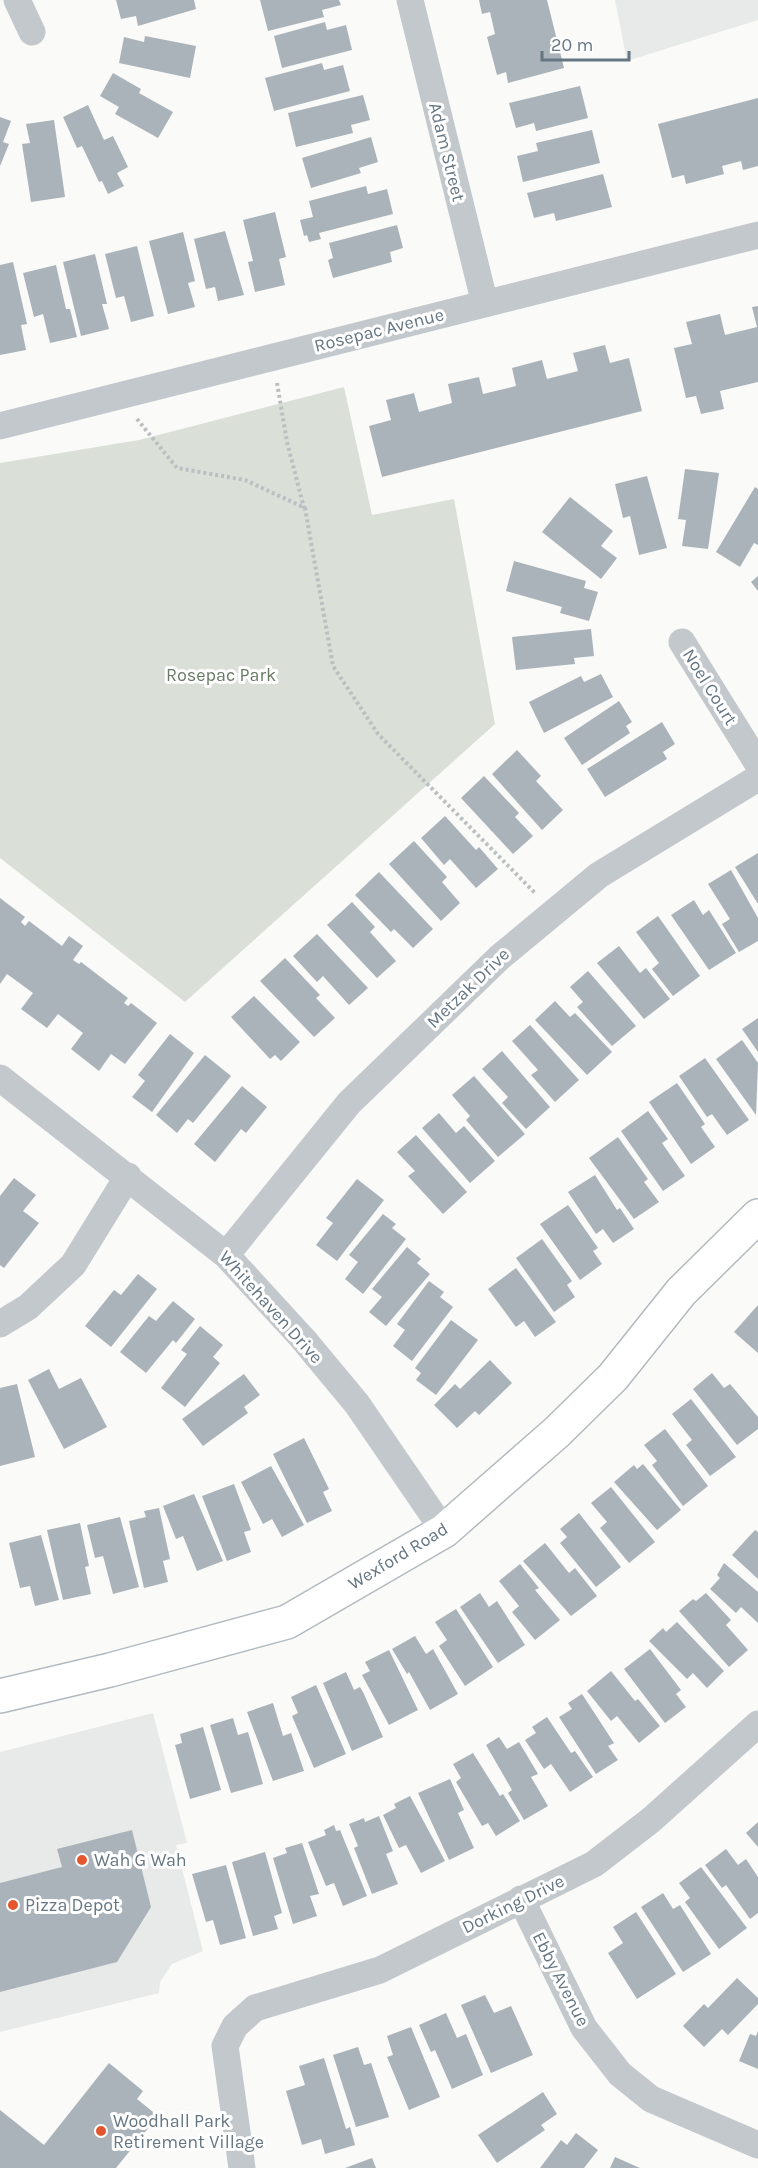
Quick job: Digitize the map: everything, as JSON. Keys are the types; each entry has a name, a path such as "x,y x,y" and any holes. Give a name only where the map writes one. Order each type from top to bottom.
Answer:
{"street":[{"path":"17,0 32,32"},
{"name":"Adam Street","path":"410,0 485,304"},
{"name":"Rosepac Avenue","path":"0,426 758,235"},
{"name":"Noel Court","path":"682,642 758,764"},
{"name":"Metzak Drive","path":"226,1255 349,1103 500,957 599,875 758,778"},
{"name":"Whitehaven Drive","path":"0,1078 226,1255 303,1339 357,1404 444,1531"},
{"path":"0,1324 28,1307 73,1265 128,1176"},
{"name":"Wexford Road","path":"0,1696 110,1670 287,1622 444,1531 557,1432 613,1377 681,1292 758,1216"},
{"name":"Dorking Drive","path":"242,2168 225,2046 235,2026 255,2008 380,1970 594,1864 651,1820 758,1724"},
{"name":"Ebby Avenue","path":"521,1899 584,2028 620,2074 651,2098 758,2145"}],"path":[{"path":"273,356 287,442 304,508 333,666 378,734 553,911"},
{"path":"120,396 177,468 245,480 304,508"}],"shaded area":[{"path":"615,0 758,0 758,20 627,61"},
{"path":"153,1713 187,1843 176,1845 203,1951 172,1964 160,1982 159,1993 0,2032 0,1752"}],"green space":[{"name":"Rosepac Park","path":"344,387 372,515 454,499 495,724 185,1002 0,858 0,463 139,440"}],"building":[{"path":"116,0 194,0 196,9 138,26 136,16 121,19"},
{"path":"260,0 339,0 341,5 322,10 324,17 268,31"},
{"path":"479,0 547,0 564,68 508,83 506,72 497,75 487,37 495,34 490,12 482,14"},
{"path":"325,22 327,30 346,25 352,50 282,68 274,36"},
{"path":"145,36 196,46 190,78 119,63 124,37 144,42"},
{"path":"322,63 324,70 343,65 350,91 274,111 265,78"},
{"path":"113,73 141,89 139,93 173,112 158,138 115,114 119,107 100,96"},
{"path":"580,86 588,118 536,131 534,123 516,128 509,103"},
{"path":"363,95 370,120 351,125 353,133 296,147 288,113"},
{"path":"758,98 758,166 743,170 741,161 722,166 724,174 686,184 684,175 672,178 658,124"},
{"path":"88,105 104,140 113,136 128,167 117,173 124,186 108,194 102,181 99,182 82,146 77,148 63,117"},
{"path":"0,117 11,121 3,142 9,144 0,166"},
{"path":"54,120 65,197 31,202 22,144 30,143 26,124"},
{"path":"592,130 600,163 523,182 517,156 538,151 536,143"},
{"path":"371,137 378,162 359,168 361,173 311,188 302,158"},
{"path":"603,174 612,207 556,221 554,213 534,218 527,193"},
{"path":"366,186 368,194 387,189 393,214 319,233 321,239 309,242 307,235 304,236 300,220 313,217 309,201"},
{"path":"275,212 286,257 279,259 285,285 255,292 248,262 253,261 243,220"},
{"path":"397,225 403,248 390,252 392,262 333,278 328,260 333,258 329,243"},
{"path":"225,231 244,295 218,301 215,287 206,289 194,239"},
{"path":"183,232 195,281 188,283 195,307 168,314 149,241"},
{"path":"137,246 154,316 131,322 124,296 116,298 105,254"},
{"path":"95,254 107,304 102,304 109,329 81,336 63,262"},
{"path":"13,262 27,324 21,325 26,350 0,355 0,265"},
{"path":"56,265 66,309 70,309 77,337 50,343 43,314 34,317 23,273"},
{"path":"758,306 758,382 720,391 724,409 701,414 696,396 686,398 674,348 692,344 686,322 720,314 725,335 757,327 752,307"},
{"path":"605,345 610,363 629,358 642,411 382,477 369,426 391,420 386,400 414,393 419,412 452,403 448,384 479,377 483,394 516,386 512,368 542,360 547,379 578,371 573,353"},
{"path":"685,469 719,473 708,549 682,546 686,520 678,519"},
{"path":"647,476 667,548 639,555 630,516 623,518 615,484"},
{"path":"755,487 758,489 758,545 754,543 740,567 716,552"},
{"path":"570,497 613,531 601,546 617,558 601,579 542,532"},
{"path":"514,561 586,581 584,588 598,592 589,621 560,613 562,607 506,591"},
{"path":"758,576 758,591 751,582"},
{"path":"591,629 594,656 574,658 575,664 516,670 512,637"},
{"path":"601,674 613,697 544,733 529,702 581,676 584,682"},
{"path":"619,701 632,722 626,726 630,733 582,765 564,738"},
{"path":"662,722 675,744 663,752 667,759 605,797 587,769"},
{"path":"517,750 541,776 536,781 563,810 542,830 492,774"},
{"path":"484,776 519,813 515,817 533,836 513,854 461,798"},
{"path":"445,816 476,850 479,847 498,869 476,888 450,859 444,865 421,838"},
{"path":"414,841 447,877 442,882 460,903 441,921 389,864"},
{"path":"758,853 758,904 735,867"},
{"path":"731,870 758,918 758,941 739,952 722,924 730,919 708,884"},
{"path":"379,872 433,929 413,948 394,929 391,932 355,895"},
{"path":"0,898 25,917 21,922 25,926 29,921 62,946 69,936 83,946 73,960 79,964 81,962 128,998 124,1003 128,1006 131,1003 157,1023 125,1064 111,1054 99,1071 71,1049 83,1033 58,1014 47,1028 21,1009 33,993 7,974 0,984"},
{"path":"694,900 703,915 709,910 736,953 709,970 671,915"},
{"path":"352,902 375,927 370,932 396,961 377,978 327,925"},
{"path":"658,916 700,976 673,996 652,969 659,963 636,932"},
{"path":"317,934 368,988 349,1005 323,976 317,982 293,956"},
{"path":"619,946 640,973 646,968 670,999 644,1019 597,963"},
{"path":"285,958 320,995 316,998 335,1018 314,1037 260,981"},
{"path":"588,971 636,1026 612,1046 577,1007 583,1002 570,987"},
{"path":"254,996 300,1042 281,1061 275,1055 270,1059 231,1017"},
{"path":"555,1001 570,1017 575,1013 612,1052 587,1075 535,1020"},
{"path":"758,1018 758,1052 742,1029"},
{"path":"530,1025 579,1080 555,1102 531,1075 538,1070 512,1041"},
{"path":"170,1034 194,1053 152,1112 132,1097 145,1081 138,1075"},
{"path":"742,1040 758,1063 756,1115 716,1059"},
{"path":"502,1051 550,1107 526,1129 502,1103 508,1097 482,1069"},
{"path":"205,1055 231,1076 193,1123 188,1119 177,1133 156,1115"},
{"path":"705,1058 749,1120 727,1135 712,1114 707,1117 679,1076"},
{"path":"474,1076 525,1134 498,1157 466,1120 470,1116 452,1095"},
{"path":"677,1083 705,1124 701,1127 715,1147 691,1164 649,1102"},
{"path":"242,1086 267,1107 246,1133 241,1129 215,1162 194,1144"},
{"path":"648,1111 668,1139 662,1143 685,1176 663,1191 621,1131"},
{"path":"439,1113 456,1133 464,1126 495,1161 470,1183 422,1128"},
{"path":"416,1135 467,1192 443,1214 408,1176 415,1171 397,1152"},
{"path":"618,1137 648,1179 644,1182 659,1202 634,1219 589,1158"},
{"path":"595,1175 617,1210 620,1208 634,1229 613,1243 603,1229 596,1234 568,1192"},
{"path":"14,1178 36,1195 23,1211 39,1223 4,1268 0,1265 0,1196"},
{"path":"357,1179 384,1200 337,1261 316,1245 333,1223 326,1218"},
{"path":"568,1205 598,1248 593,1251 602,1264 580,1280 540,1224"},
{"path":"383,1214 396,1224 392,1228 406,1239 363,1294 345,1279 358,1262 349,1255"},
{"path":"542,1239 572,1281 567,1285 575,1297 554,1312 516,1258"},
{"path":"407,1247 421,1259 417,1263 430,1274 386,1326 369,1312 382,1297 372,1289"},
{"path":"516,1268 556,1322 535,1337 524,1321 516,1327 488,1289"},
{"path":"138,1274 157,1289 111,1347 85,1326 114,1290 121,1295"},
{"path":"429,1281 444,1292 440,1297 453,1307 412,1361 393,1346 405,1330 397,1324"},
{"path":"173,1301 195,1319 176,1343 173,1340 146,1373 120,1352 149,1316 156,1321"},
{"path":"758,1305 758,1353 734,1332"},
{"path":"451,1320 478,1340 436,1395 416,1380 421,1373 415,1368"},
{"path":"200,1326 223,1345 213,1357 220,1363 185,1407 161,1388 187,1354 181,1350"},
{"path":"490,1360 512,1383 479,1415 475,1411 457,1428 434,1405 455,1384 460,1389"},
{"path":"49,1369 59,1389 81,1378 107,1427 64,1449 28,1380"},
{"path":"712,1373 724,1388 730,1384 758,1417 758,1429 737,1445 693,1389"},
{"path":"244,1374 260,1395 244,1407 248,1413 203,1446 182,1419"},
{"path":"17,1384 35,1457 0,1466 0,1388"},
{"path":"691,1399 736,1457 710,1476 686,1445 692,1440 672,1414"},
{"path":"665,1429 708,1486 683,1506 652,1465 657,1461 644,1445"},
{"path":"304,1438 329,1489 323,1492 332,1511 307,1523 273,1454"},
{"path":"643,1464 681,1510 657,1530 614,1482 634,1465 637,1469"},
{"path":"271,1466 304,1525 282,1537 272,1519 263,1524 241,1482"},
{"path":"234,1484 251,1530 244,1532 251,1552 227,1561 202,1496"},
{"path":"611,1487 655,1542 629,1563 600,1528 607,1522 591,1503"},
{"path":"194,1494 223,1561 197,1571 183,1536 176,1539 163,1506"},
{"path":"159,1508 170,1559 163,1561 168,1582 144,1588 129,1521 146,1517 144,1511"},
{"path":"579,1513 621,1567 596,1587 560,1543 567,1537 560,1529"},
{"path":"120,1517 139,1587 113,1594 103,1556 95,1558 87,1525"},
{"path":"80,1523 89,1566 85,1567 91,1594 63,1600 47,1530"},
{"path":"755,1530 758,1532 758,1579 732,1555"},
{"path":"41,1535 59,1600 35,1606 30,1586 20,1588 9,1543"},
{"path":"545,1543 569,1573 575,1568 597,1596 571,1616 523,1561"},
{"path":"724,1563 758,1592 758,1623 741,1607 736,1613 710,1589 720,1578 717,1575"},
{"path":"520,1564 539,1588 535,1590 560,1620 535,1640 512,1612 519,1606 499,1581"},
{"path":"480,1593 489,1607 497,1601 525,1645 498,1663 460,1607"},
{"path":"706,1593 731,1620 726,1625 748,1650 729,1667 679,1611 693,1599 696,1601"},
{"path":"456,1609 493,1667 465,1686 439,1646 447,1640 435,1622"},
{"path":"677,1622 724,1671 707,1688 693,1673 687,1679 649,1641 663,1628 666,1632"},
{"path":"415,1636 426,1654 433,1649 458,1694 430,1710 409,1672 407,1674 392,1649"},
{"path":"650,1649 681,1690 676,1694 686,1707 665,1723 624,1669"},
{"path":"389,1650 418,1710 389,1725 362,1675 370,1671 365,1662"},
{"path":"611,1671 635,1701 638,1699 660,1726 639,1743 617,1716 611,1721 587,1691"},
{"path":"346,1672 354,1690 360,1687 363,1692 383,1737 352,1751 323,1683"},
{"path":"316,1685 346,1754 314,1768 292,1716 298,1713 291,1697"},
{"path":"582,1694 614,1743 608,1746 618,1760 596,1774 559,1717 572,1709 568,1703"},
{"path":"273,1703 283,1736 291,1733 304,1771 273,1781 247,1712"},
{"path":"547,1717 571,1753 575,1751 593,1777 570,1792 551,1764 544,1769 525,1740 536,1733 532,1727"},
{"path":"233,1718 238,1735 248,1732 263,1784 231,1793 210,1725"},
{"path":"203,1727 221,1790 190,1799 175,1745 182,1743 180,1734"},
{"path":"499,1737 507,1749 519,1742 538,1774 531,1777 548,1806 524,1820 508,1793 512,1790 486,1745"},
{"path":"473,1753 500,1796 503,1794 520,1821 496,1836 488,1823 482,1826 456,1782 461,1778 453,1764"},
{"path":"450,1779 464,1810 458,1813 474,1848 449,1860 418,1793"},
{"path":"410,1796 445,1861 421,1873 406,1845 399,1848 383,1815 396,1808 394,1804"},
{"path":"379,1816 393,1851 386,1854 398,1884 372,1894 354,1848 358,1846 349,1824 364,1818 365,1822"},
{"path":"758,1822 758,1847 746,1833"},
{"path":"334,1825 336,1831 340,1830 367,1896 343,1906 334,1883 326,1886 308,1842 326,1835 324,1830"},
{"path":"132,1830 151,1907 117,1962 0,1992 0,1883 62,1867 57,1849"},
{"path":"302,1843 319,1894 310,1896 317,1916 293,1924 273,1858 287,1853 285,1848"},
{"path":"726,1849 738,1865 746,1859 758,1877 758,1913 750,1919 726,1885 722,1888 705,1865"},
{"path":"265,1852 282,1913 274,1916 278,1929 253,1936 232,1862"},
{"path":"226,1865 246,1938 220,1945 213,1920 206,1922 192,1874"},
{"path":"701,1867 747,1928 719,1949 685,1902 690,1898 679,1883"},
{"path":"663,1893 673,1909 680,1905 711,1954 683,1972 641,1907"},
{"path":"636,1912 676,1974 637,1999 608,1953 623,1943 613,1927"},
{"path":"737,1978 758,1998 758,2004 728,2035 722,2029 704,2047 683,2026 704,2004 708,2008"},
{"path":"485,1995 494,2013 511,2006 533,2055 491,2073 461,2005"},
{"path":"446,2013 457,2038 466,2034 483,2075 452,2089 435,2050 431,2052 419,2025"},
{"path":"411,2027 440,2097 409,2110 387,2057 393,2055 387,2036"},
{"path":"758,2031 758,2069 739,2061 750,2034 756,2036"},
{"path":"358,2047 364,2065 371,2063 389,2117 356,2127 333,2055"},
{"path":"324,2058 346,2129 350,2127 355,2145 325,2154 321,2139 302,2145 286,2091 305,2085 299,2066"},
{"name":"Woodhall Park Retirement Village","path":"109,2063 143,2091 137,2099 158,2116 116,2168 0,2168 0,2110 44,2145"},
{"path":"543,2092 557,2114 541,2125 545,2130 497,2163 478,2135"},
{"path":"576,2133 598,2150 584,2168 540,2168 561,2140 567,2145"},
{"path":"615,2157 640,2168 610,2168"},
{"path":"372,2158 376,2168 345,2168"}],"place":[{"name":"Wah G Wah","path":"82,1860"},
{"name":"Pizza Depot","path":"13,1905"},
{"name":"Woodhall Park Retirement Village","path":"101,2131"}]}
